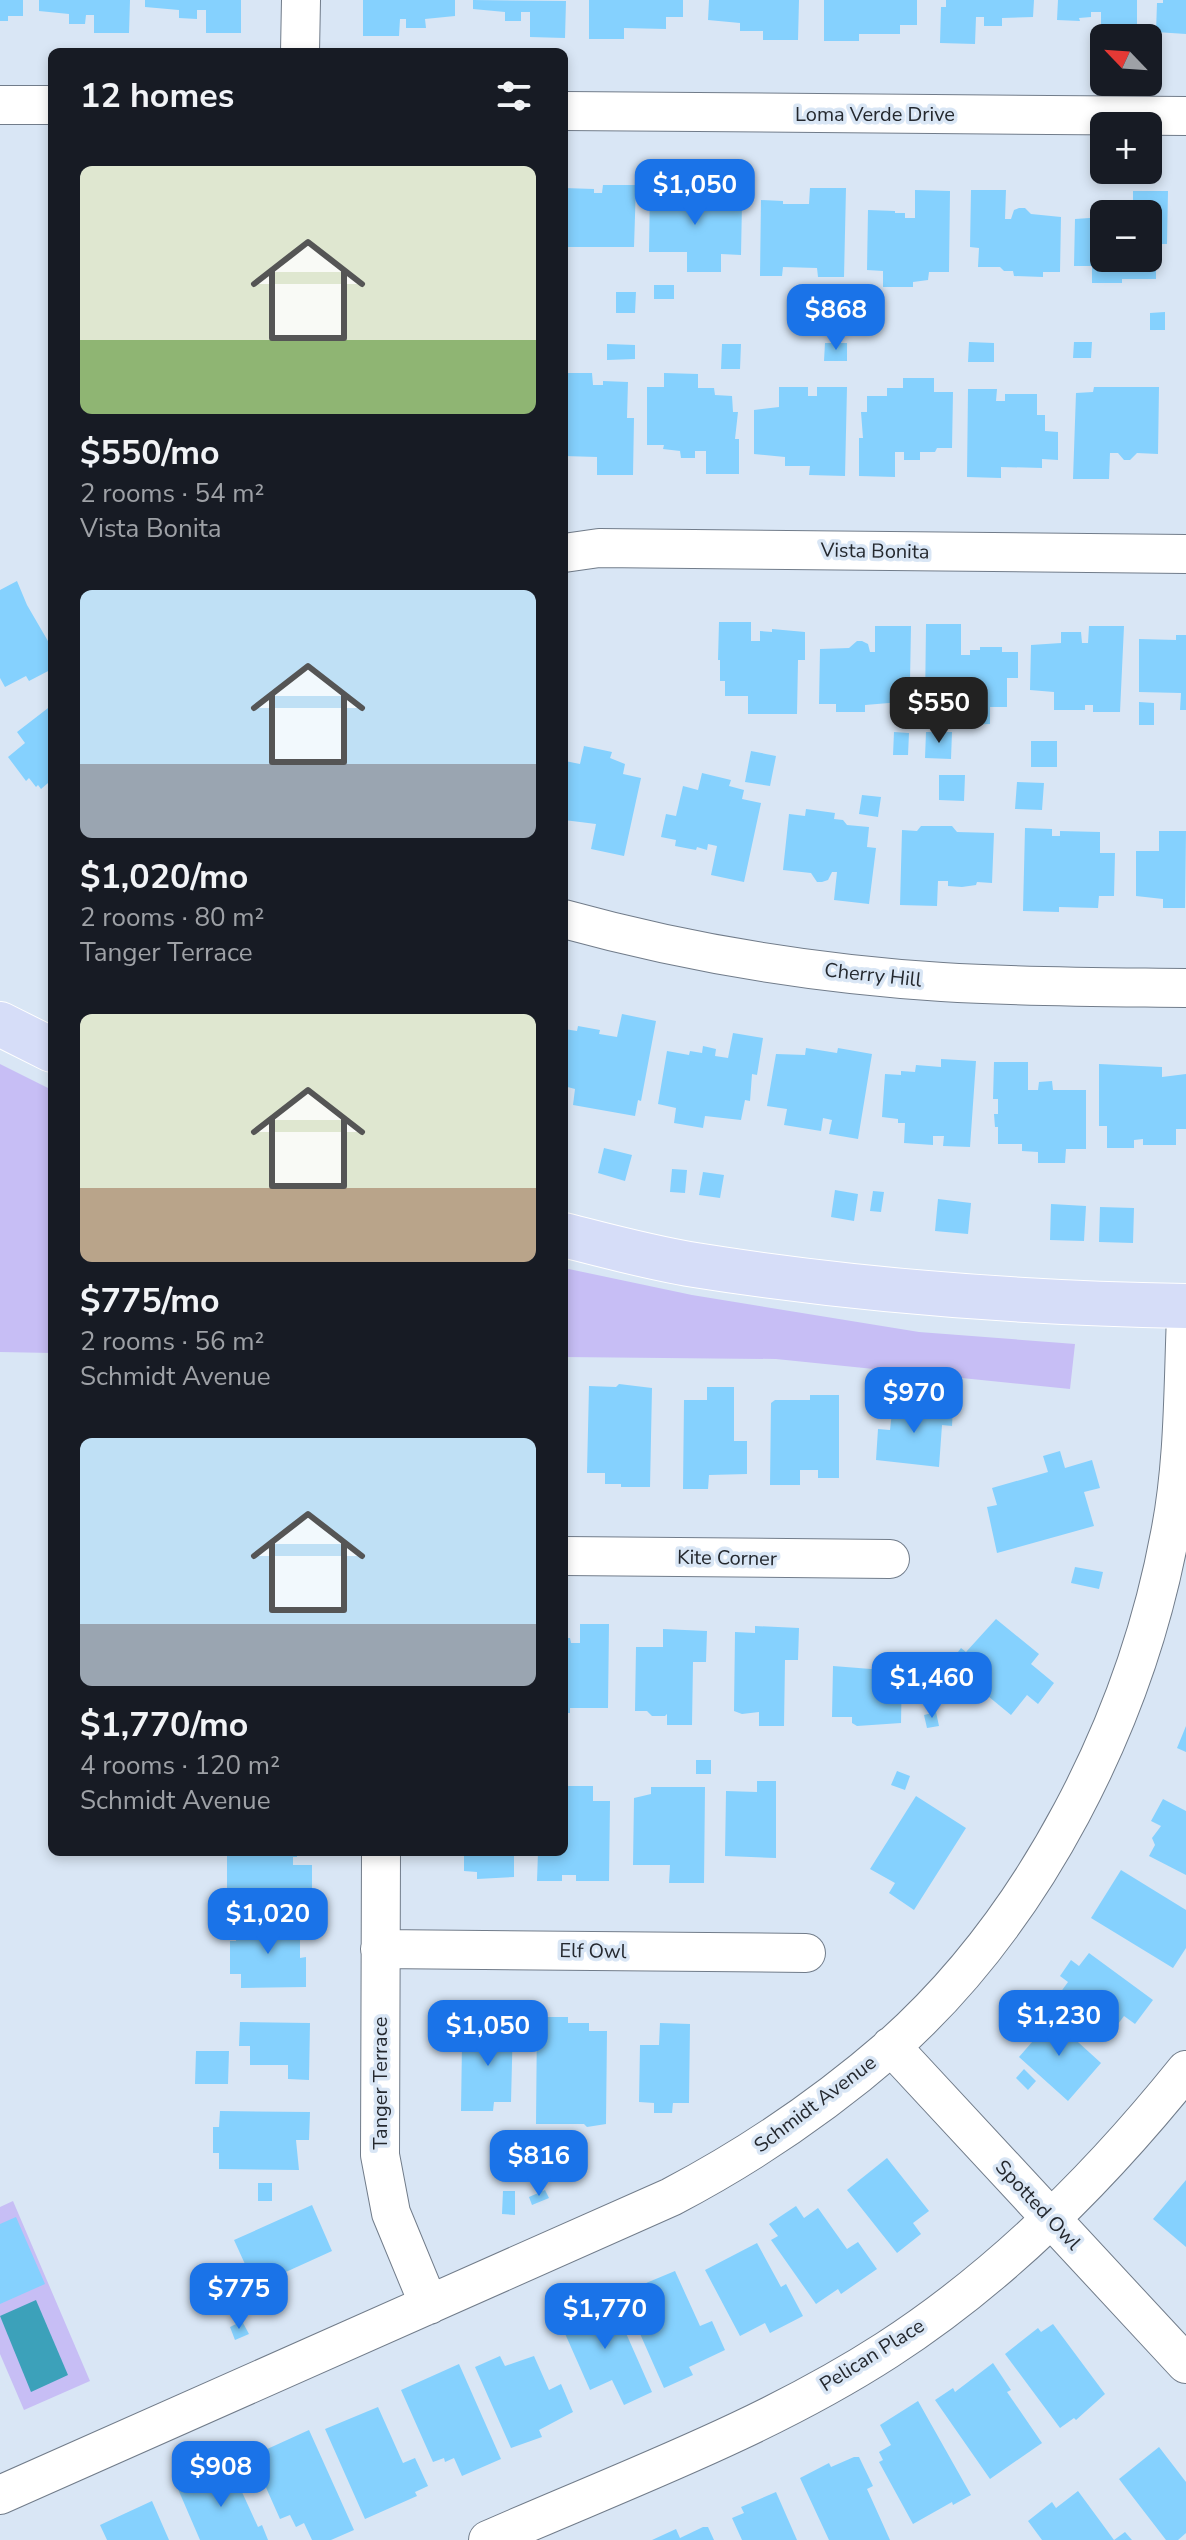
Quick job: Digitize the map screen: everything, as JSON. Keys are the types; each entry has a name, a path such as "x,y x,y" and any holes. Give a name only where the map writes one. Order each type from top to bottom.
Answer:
{"main road":[{"path":"0,1024 48,1048"},
{"path":"568,1236 692,1265 864,1287 1034,1303 1186,1306"}],"street":[{"path":"300,48 301,0"},
{"path":"0,105 48,105"},
{"name":"Loma Verde Drive","path":"568,111 1186,116"},
{"name":"Vista Bonita","path":"568,552 599,548 1186,554"},
{"name":"Cherry Hill","path":"568,920 658,942 761,961 873,975 941,982 1186,988"},
{"name":"Schmidt Avenue","path":"0,2495 644,2210 710,2177 793,2125 891,2046 927,2011 1006,1917 1065,1826 1116,1718 1143,1646 1171,1532 1181,1431 1186,1316"},
{"name":"Kite Corner","path":"568,1556 890,1559"},
{"name":"Tanger Terrace","path":"381,1856 379,2135 382,2171 391,2213 429,2305"},
{"name":"Elf Owl","path":"380,1949 806,1953"},
{"name":"Spotted Owl","path":"891,2046 1186,2364"},
{"name":"Pelican Place","path":"488,2540 754,2423 888,2349 955,2301 1051,2220 1106,2164 1186,2070"}],"shaded area":[{"path":"0,1064 48,1088 48,1353 0,1352"},
{"path":"568,1269 692,1295 919,1332 1075,1344 1070,1389 776,1359 568,1357"},
{"path":"13,2201 90,2381 24,2410 0,2354 0,2207"}],"water":[{"path":"36,2300 68,2375 31,2392 0,2316"}],"building":[{"path":"0,0 23,0 23,16 8,16 8,21 0,21"},
{"path":"39,0 130,0 129,33 94,33 94,15 86,15 85,24 69,24 69,14 39,11"},
{"path":"145,0 241,0 241,33 206,33 206,10 197,10 197,19 179,18 179,10 145,7"},
{"path":"363,0 455,0 455,16 425,19 426,28 406,28 406,19 400,19 399,36 363,36"},
{"path":"473,0 566,1 565,38 530,37 530,12 521,12 521,21 505,21 505,12 473,9"},
{"path":"589,0 683,0 683,17 666,17 666,29 624,28 624,39 589,39"},
{"path":"709,0 799,0 798,40 763,40 763,31 740,31 740,23 708,20"},
{"path":"824,0 917,0 917,25 900,25 900,34 859,34 859,41 824,41"},
{"path":"946,0 1034,0 1033,17 1002,18 1002,26 984,26 984,17 976,17 975,44 940,43 941,7 946,7"},
{"path":"1058,0 1137,0 1137,24 1101,24 1101,12 1091,12 1091,17 1079,18 1080,21 1057,20"},
{"path":"1163,0 1186,0 1186,34 1162,32 1162,24 1156,24 1157,3 1163,3"},
{"path":"603,185 636,185 634,247 568,247 568,188 594,189 594,193 602,193"},
{"path":"650,187 685,187 685,196 710,195 726,197 726,202 742,203 741,255 721,254 721,272 687,272 687,252 649,252"},
{"path":"810,188 846,188 844,277 818,277 817,268 783,267 782,276 760,276 761,200 809,204"},
{"path":"915,190 950,191 949,272 929,272 928,280 913,282 913,287 883,287 883,271 867,270 868,210 895,211 905,213 905,218 915,218"},
{"path":"971,190 1006,190 1005,219 1011,219 1014,210 1019,208 1025,208 1031,214 1061,217 1060,272 1043,272 1043,277 1014,276 1013,271 1004,271 1000,267 978,267 979,248 970,247"},
{"path":"1133,191 1168,191 1167,244 1162,244 1162,200 1133,200"},
{"path":"1090,218 1090,266 1074,266 1075,219"},
{"path":"1092,272 1156,272 1156,279 1092,283"},
{"path":"654,285 674,285 674,299 654,299"},
{"path":"616,292 636,292 635,313 616,313"},
{"path":"823,297 844,297 843,318 822,317"},
{"path":"1165,312 1165,330 1150,330 1150,313"},
{"path":"969,342 994,343 994,362 968,362"},
{"path":"1074,342 1092,342 1091,358 1073,358"},
{"path":"825,343 847,343 847,361 824,361"},
{"path":"607,344 635,345 635,359 607,360"},
{"path":"722,344 741,344 740,369 721,369"},
{"path":"568,373 592,373 593,385 603,385 603,381 628,382 627,418 634,418 633,475 597,475 597,457 568,456"},
{"path":"664,373 698,374 698,388 714,388 715,395 732,396 733,412 738,412 735,439 739,439 739,474 706,474 706,451 695,451 695,458 681,458 680,451 663,449 664,445 647,445 647,387 664,387"},
{"path":"903,378 934,378 934,392 953,392 952,448 920,452 920,460 904,460 904,452 895,452 895,477 859,476 859,438 863,438 861,412 867,412 867,396 887,396 887,388 903,388"},
{"path":"779,387 808,387 808,396 817,396 817,387 847,387 845,476 809,475 810,466 785,466 785,457 754,454 754,410 779,407"},
{"path":"1094,387 1159,387 1158,454 1137,453 1130,460 1124,460 1118,453 1110,453 1109,479 1073,479 1076,393 1093,392"},
{"path":"968,389 997,389 996,401 1005,401 1005,394 1037,394 1037,415 1045,415 1045,431 1058,432 1058,460 1042,459 1042,468 1001,467 1001,478 967,477"},
{"path":"17,581 48,641 48,671 29,681 26,676 5,687 0,678 0,590"},
{"path":"719,622 751,622 751,641 760,641 760,631 772,632 772,629 805,632 805,660 798,660 797,714 748,714 748,696 725,696 725,681 720,681 718,660"},
{"path":"926,624 961,624 961,655 970,655 970,650 980,650 980,647 1002,647 1002,652 1018,652 1018,678 1007,678 1007,707 990,707 990,724 960,725 960,717 945,716 945,707 925,707"},
{"path":"875,626 911,626 910,682 902,682 901,702 865,705 865,712 836,712 836,704 819,704 820,649 849,648 862,641 868,644 870,652 875,652"},
{"path":"1089,626 1124,626 1120,712 1093,712 1093,705 1085,705 1085,710 1054,710 1054,692 1030,690 1031,645 1061,643 1061,632 1081,632 1082,643 1088,643"},
{"path":"1176,635 1186,635 1186,710 1180,710 1181,693 1139,692 1139,639 1176,640"},
{"path":"1139,702 1154,703 1154,725 1139,725"},
{"path":"48,708 48,783 41,789 29,778 26,781 8,757 25,743 17,732"},
{"path":"894,732 909,733 908,755 893,755"},
{"path":"926,732 952,732 951,759 925,758"},
{"path":"1031,741 1057,741 1057,767 1031,767"},
{"path":"584,746 612,752 610,758 625,764 623,774 641,778 624,856 591,849 596,824 568,820 568,762 580,764"},
{"path":"751,751 776,756 770,786 745,782"},
{"path":"702,773 731,780 729,786 744,790 742,799 761,803 744,882 711,875 717,846 708,844 707,850 697,847 696,850 675,846 676,840 661,837 666,814 676,816 683,786 698,790"},
{"path":"939,775 965,775 964,801 939,800"},
{"path":"1017,782 1044,783 1042,810 1015,809"},
{"path":"862,795 881,797 878,817 859,814"},
{"path":"806,809 835,813 834,819 843,820 847,825 869,827 867,847 876,848 869,904 834,900 837,872 832,872 828,880 817,882 811,873 783,870 789,814 805,816"},
{"path":"921,826 952,826 957,832 994,833 992,883 977,882 976,885 962,887 948,886 948,881 938,881 937,906 900,905 902,830 917,831"},
{"path":"1025,828 1052,829 1052,836 1060,836 1060,831 1100,832 1100,853 1115,853 1114,896 1099,896 1098,908 1059,907 1059,912 1023,911"},
{"path":"1159,831 1186,831 1185,908 1163,908 1163,899 1136,896 1136,851 1159,851"},
{"path":"622,1014 656,1021 641,1101 638,1100 635,1116 573,1105 575,1089 568,1087 568,1030 577,1031 578,1026 617,1037"},
{"path":"733,1033 763,1038 757,1075 752,1074 750,1101 745,1100 741,1120 705,1116 703,1128 674,1123 676,1108 658,1104 667,1051 689,1055 690,1051 702,1053 703,1046 716,1049 715,1056 728,1058"},
{"path":"806,1048 837,1053 838,1048 872,1054 858,1139 829,1134 832,1120 823,1118 821,1131 784,1125 787,1109 767,1106 776,1054 805,1055"},
{"path":"941,1059 976,1061 970,1147 943,1146 944,1136 933,1136 933,1145 904,1143 905,1123 882,1117 885,1074 915,1072 916,1065 941,1067"},
{"path":"994,1062 1028,1062 1028,1090 1038,1090 1039,1082 1052,1081 1053,1090 1086,1090 1086,1149 1066,1149 1065,1163 1038,1163 1038,1152 1022,1151 1022,1144 998,1144 994,1114 998,1114 998,1099 993,1099"},
{"path":"1099,1064 1162,1067 1162,1077 1186,1074 1186,1129 1176,1129 1176,1145 1143,1145 1143,1139 1134,1140 1134,1148 1107,1148 1107,1126 1099,1126"},
{"path":"604,1148 632,1155 625,1181 598,1173"},
{"path":"672,1169 687,1170 685,1193 670,1192"},
{"path":"703,1172 724,1175 720,1198 699,1195"},
{"path":"835,1190 858,1194 854,1221 831,1217"},
{"path":"873,1191 884,1192 881,1212 870,1211"},
{"path":"938,1199 971,1203 968,1234 935,1231"},
{"path":"1051,1204 1086,1206 1084,1241 1050,1240"},
{"path":"1100,1207 1134,1208 1133,1243 1099,1242"},
{"path":"619,1384 652,1388 650,1487 605,1484 605,1473 587,1473 589,1386 616,1387"},
{"path":"707,1387 734,1387 734,1441 747,1441 747,1474 709,1475 708,1489 683,1489 684,1400 707,1400"},
{"path":"810,1395 839,1395 839,1478 818,1478 818,1470 800,1470 800,1485 770,1485 771,1403 775,1400 810,1400"},
{"path":"893,1403 953,1407 952,1426 942,1425 939,1467 876,1460 878,1429 890,1430"},
{"path":"1060,1451 1065,1468 1092,1460 1100,1488 1084,1492 1094,1526 997,1553 987,1507 997,1505 992,1488 1048,1472 1043,1456"},
{"path":"1075,1567 1103,1572 1099,1589 1071,1583"},
{"path":"996,1619 1039,1654 1031,1664 1054,1683 1038,1704 1027,1695 1011,1715 949,1664 961,1648 966,1652"},
{"path":"580,1624 609,1624 608,1708 570,1708 568,1713 568,1638 571,1643 580,1643"},
{"path":"755,1626 799,1628 798,1660 785,1660 784,1726 759,1726 759,1712 742,1714 734,1711 735,1632 755,1633"},
{"path":"663,1629 707,1631 706,1662 693,1662 692,1725 667,1725 667,1714 652,1716 647,1711 635,1711 636,1647 663,1647"},
{"path":"833,1666 902,1668 901,1723 857,1726 852,1723 852,1717 832,1717"},
{"path":"936,1712 939,1726 927,1728 924,1715"},
{"path":"1186,1726 1186,1752 1177,1748"},
{"path":"696,1760 711,1760 711,1774 696,1774"},
{"path":"897,1771 910,1776 905,1790 891,1785"},
{"path":"757,1781 776,1781 776,1858 725,1856 726,1791 757,1792"},
{"path":"568,1786 593,1786 593,1801 610,1801 609,1881 576,1881 576,1875 562,1875 562,1881 537,1881 538,1856 568,1856"},
{"path":"651,1787 705,1787 704,1883 669,1883 670,1865 633,1865 634,1798 651,1794"},
{"path":"916,1796 966,1828 914,1910 889,1893 895,1883 870,1869"},
{"path":"1163,1799 1186,1811 1186,1875 1149,1856 1155,1845 1152,1838 1161,1826 1151,1821"},
{"path":"227,1856 297,1856 293,1857 293,1865 312,1865 312,1895 231,1894 227,1889"},
{"path":"464,1856 514,1856 514,1877 477,1879 477,1872 464,1871"},
{"path":"1121,1870 1186,1910 1186,1948 1173,1968 1091,1918"},
{"path":"236,1923 296,1923 300,1958 306,1957 306,1987 241,1988 241,1974 230,1974 230,1941 236,1941"},
{"path":"1089,1953 1153,2000 1135,2024 1124,2016 1112,2032 1060,1993 1068,1982 1060,1976 1071,1960 1079,1966"},
{"path":"1045,2012 1101,2063 1068,2101 1019,2057 1039,2034 1032,2028"},
{"path":"537,2017 568,2017 568,2023 589,2023 589,2031 607,2031 606,2124 587,2127 584,2124 536,2124"},
{"path":"240,2022 310,2023 309,2080 288,2079 288,2065 250,2065 250,2046 239,2046"},
{"path":"481,2022 513,2022 511,2102 494,2102 493,2111 461,2111 462,2043 473,2043 473,2036 481,2036"},
{"path":"660,2023 690,2024 689,2103 673,2103 672,2113 654,2113 654,2103 639,2102 640,2045 659,2045"},
{"path":"196,2051 229,2051 228,2084 195,2084"},
{"path":"1024,2069 1036,2081 1028,2090 1016,2078"},
{"path":"220,2111 310,2112 309,2140 296,2140 299,2170 219,2169 219,2153 213,2153 213,2127 219,2127"},
{"path":"887,2158 929,2211 913,2223 921,2234 897,2253 847,2190"},
{"path":"1186,2180 1186,2247 1153,2219"},
{"path":"258,2183 272,2183 272,2201 258,2201"},
{"path":"545,2190 549,2198 532,2205 529,2197"},
{"path":"503,2191 515,2191 515,2215 502,2214"},
{"path":"312,2205 332,2251 255,2286 234,2240"},
{"path":"796,2206 804,2218 818,2208 847,2249 858,2242 877,2269 841,2294 838,2289 816,2304 771,2240 778,2236 769,2224"},
{"path":"16,2217 45,2284 0,2304 0,2224"},
{"path":"757,2243 781,2287 786,2284 803,2316 770,2333 765,2323 740,2336 705,2270"},
{"path":"675,2271 700,2326 712,2321 725,2350 689,2367 693,2375 664,2388 622,2293"},
{"path":"610,2297 652,2392 624,2405 612,2380 590,2390 559,2320"},
{"path":"242,2321 249,2334 235,2340 230,2327"},
{"path":"1053,2324 1105,2394 1076,2420 1074,2418 1060,2428 1005,2354 1038,2328 1041,2332"},
{"path":"500,2356 505,2366 534,2356 549,2390 561,2384 573,2412 539,2430 542,2437 511,2448 475,2367"},
{"path":"993,2363 1011,2390 1007,2392 1042,2443 990,2479 935,2400 953,2388 955,2392"},
{"path":"459,2364 501,2459 462,2476 454,2458 433,2462 401,2390"},
{"path":"918,2401 971,2495 913,2524 879,2462 883,2460 879,2452 891,2445 880,2425"},
{"path":"378,2407 403,2463 415,2458 428,2486 415,2492 417,2496 365,2519 325,2429"},
{"path":"309,2430 354,2530 331,2540 312,2540 304,2523 296,2527 290,2515 280,2519 252,2456"},
{"path":"1159,2447 1186,2482 1186,2533 1178,2540 1166,2540 1119,2479"},
{"path":"859,2457 873,2486 867,2489 890,2540 829,2540 800,2478 829,2463 831,2467"},
{"path":"231,2468 258,2527 262,2525 268,2540 200,2540 178,2489"},
{"path":"1078,2491 1114,2540 1042,2540 1028,2521 1052,2502 1056,2508"},
{"path":"776,2492 797,2540 742,2540 732,2518 744,2513 741,2507"},
{"path":"152,2501 169,2540 107,2540 100,2525"},
{"path":"708,2527 714,2540 652,2540 676,2529 680,2538"},
{"path":"1125,2532 1132,2540 1114,2540"}]}
